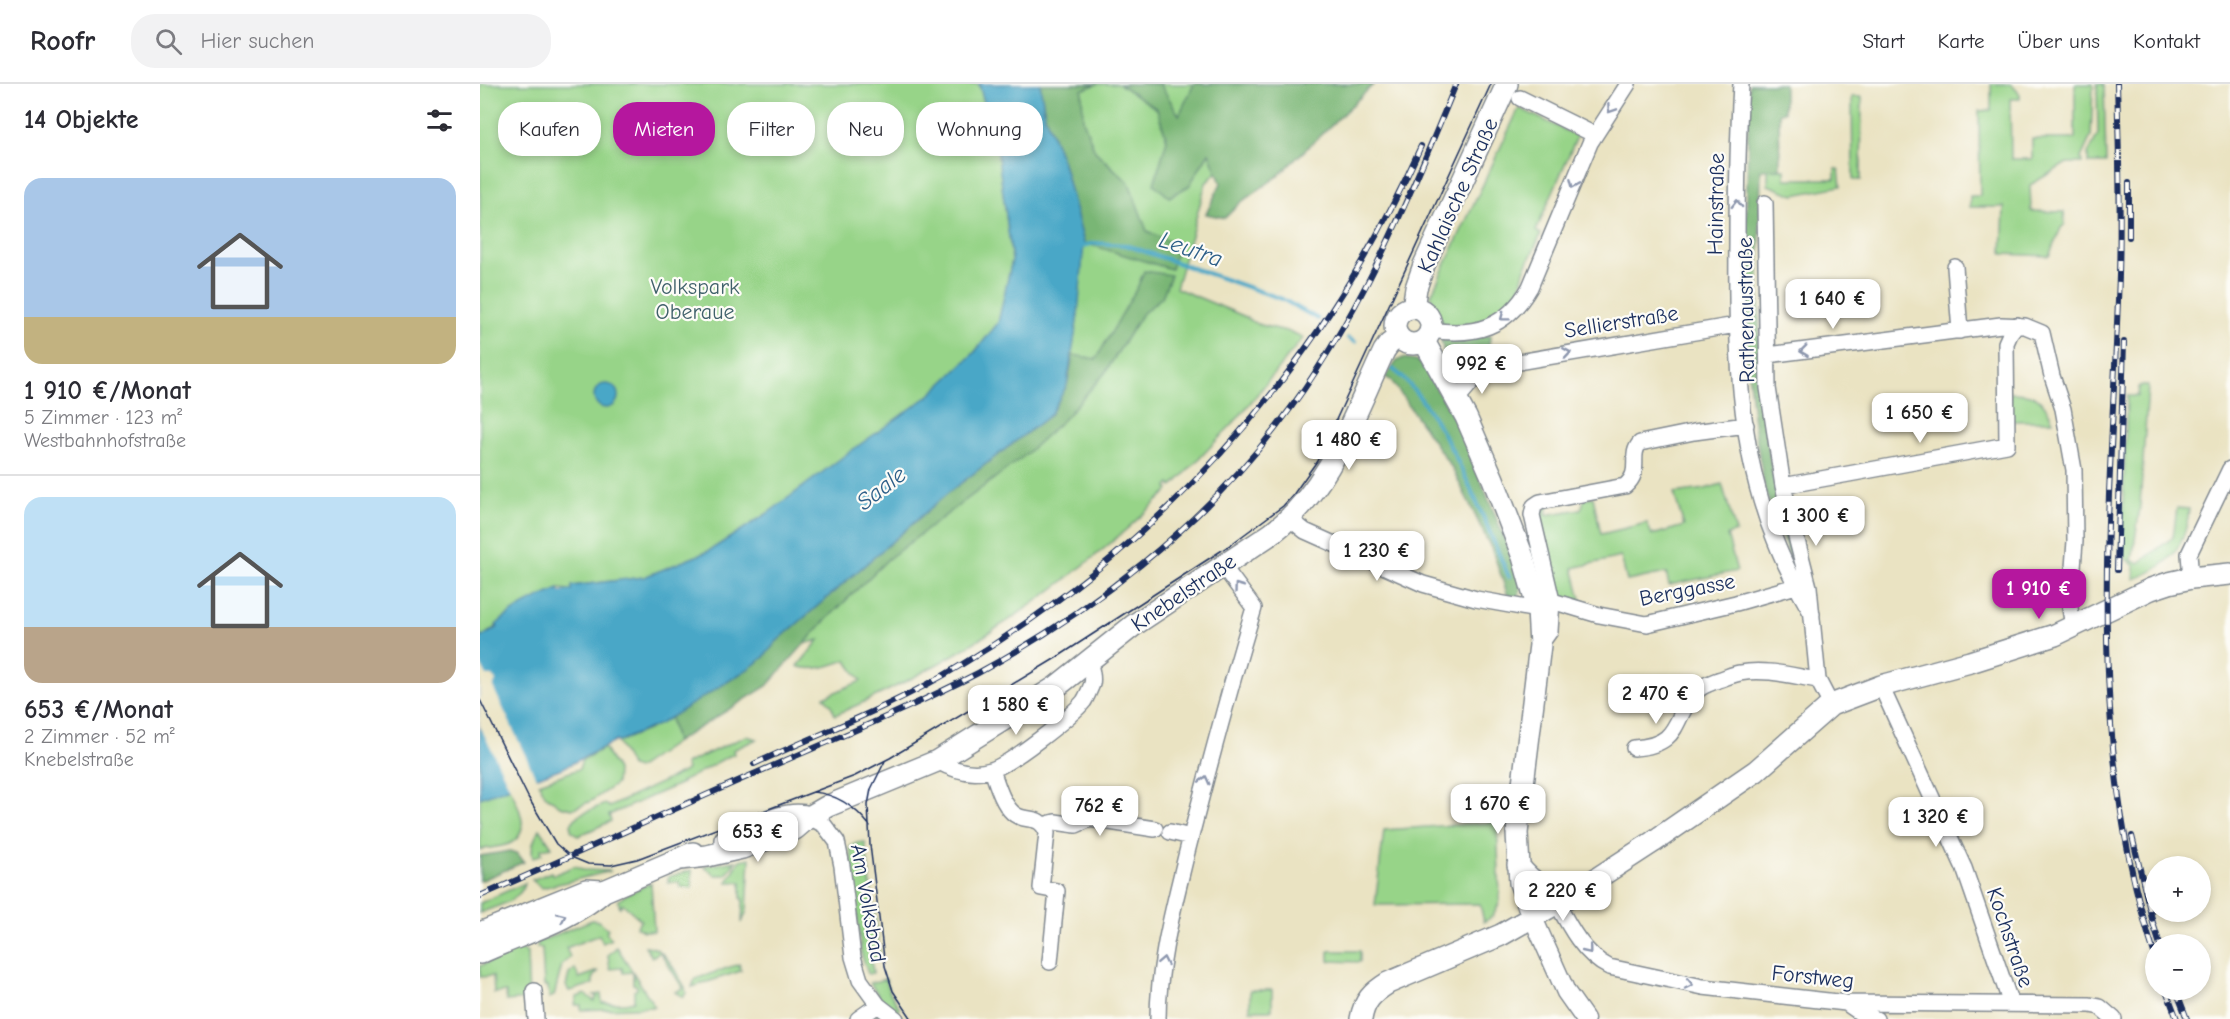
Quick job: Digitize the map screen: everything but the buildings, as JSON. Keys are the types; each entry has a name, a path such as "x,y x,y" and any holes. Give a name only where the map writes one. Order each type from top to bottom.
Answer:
{"main road":[{"name":"Kahlaische Straße","path":"1413,308 1416,288 1424,265 1513,91"},
{"path":"1427,335 1410,344 1399,336 1395,328 1396,320 1405,310 1413,308 1421,310 1428,316 1427,335 1493,479 1529,575 1545,605 1517,833 1518,865 1523,893 1533,918"},
{"name":"Knebelstraße","path":"480,953 575,911 593,901 604,891 680,859 742,848 795,829 809,817 828,806 937,761 1056,687 1134,625 1286,523 1322,480 1384,351 1399,336"},
{"path":"1361,1019 1368,998 1381,988 1501,935 1533,918 1653,842 1756,771 1831,705 1881,687 1979,660 2055,635 2151,590 2190,578 2230,574"},
{"path":"1518,865 1539,886 1565,898"},
{"name":"Knebelstraße","path":"480,933 586,890 604,891"}],"street":[{"path":"1427,335 1479,329 1502,321 1518,305 1530,287 1595,135 1628,84"},
{"name":"Hainstraße","path":"1741,84 1736,325 1746,425 1764,509 1774,540 1812,614"},
{"path":"1513,91 1595,135"},
{"name":"Rathenaustraße","path":"1765,203 1768,388 1784,486 1809,587 1818,680 1831,705"},
{"path":"1955,267 1960,331"},
{"name":"Sellierstraße","path":"1457,399 1476,376 1488,367 1736,325"},
{"path":"1768,355 2001,325 2034,328 2042,333 2052,376 2063,409 2074,470 2075,541 2070,608 2073,627"},
{"path":"1784,486 2007,445 2006,343 2017,325"},
{"path":"1545,605 1532,515 1534,506 1540,502 1624,486 1633,477 1635,450 1640,443 1694,432 1746,425"},
{"path":"2190,578 2189,554 2230,470"},
{"name":"Berggasse","path":"1286,523 1424,584 1482,600 1545,605 1647,624 1796,586"},
{"path":"1158,1019 1159,980 1171,920 1214,745 1254,608 1222,566"},
{"path":"937,761 950,769 961,771 992,770 1034,744 1083,702 1093,679 1089,661"},
{"path":"1634,748 1653,745 1672,734 1690,699 1698,689 1708,684 1740,673 1760,672 1818,680"},
{"name":"Kochstraße","path":"1881,687 1964,868 2011,1004"},
{"path":"992,770 1008,808 1015,815 1037,820 1044,825 1047,833 1041,888 1057,891 1050,962"},
{"name":"Am Volksbad","path":"809,817 824,825 837,842 853,957 860,980 878,1005 896,1019"},
{"path":"1044,825 1054,822 1076,825 1090,819 1191,837"},
{"name":"Forstweg","path":"1565,898 1568,923 1591,955 1609,967 1703,987 1846,1003 2079,1005 2114,1019"},
{"path":"1533,918 1566,992 1585,1019"},
{"path":"534,991 536,1019"},
{"path":"1846,1003 1862,1014 1876,1019"},
{"path":"858,1019 878,1005"}],"green space":[{"name":"Volkspark Oberaue","path":"480,84 979,84 984,102 916,102 916,156 998,156 1012,260 998,323 974,353 930,395 768,513 709,551 644,577 573,586 573,590 559,589 534,600 480,638"},
{"path":"1040,84 1305,84 1206,183 1176,288 1259,324 1303,338 1238,418 1172,487 1170,484 1167,487 1169,490 1093,557 1054,588 970,645 881,694 835,715 831,705 824,697 861,681 846,660 817,668 799,667 819,640 804,644 776,642 1050,415 1067,385 1078,315"},
{"path":"1040,84 1097,84 1082,90 1083,120 1095,151 1129,183 1147,231 1178,246 1171,269 1084,243 1063,163 1045,116"},
{"path":"1119,84 1160,84 1179,115 1194,84 1374,84 1278,176 1240,203 1225,218 1206,214 1221,183 1209,153 1189,186 1169,197 1154,184 1167,140 1157,109"},
{"path":"1749,84 1784,84 1784,112 1779,113 1780,169 1761,170 1759,283 1761,359 1772,471 1782,515 1805,586 1790,557 1765,491 1754,424 1744,336"},
{"path":"1991,84 2011,84 2020,94 2020,99 2010,99 2011,159 2032,159 2032,139 2075,139 2075,84 2093,84 2091,136 2081,158 2082,163 2067,163 2030,185 2031,211 2064,212 2065,224 2049,256 2002,254 2004,207 1970,207 1970,196 1980,196 1979,111 1991,110"},
{"path":"2097,84 2104,84 2106,163 2088,163 2088,154 2098,134"},
{"path":"1852,97 1862,97 1861,180 1853,180"},
{"path":"1519,108 1577,136 1536,231 1541,234 1524,271 1520,289 1507,310 1477,323 1443,327 1431,295"},
{"path":"1768,169 1785,169 1785,179 1835,179 1835,169 1839,169 1841,186 1794,195 1768,185"},
{"path":"1144,271 1171,275 1162,297 1141,315 1105,373 1064,419 1024,456 888,559 823,623 767,686 676,742 670,717 763,658 776,642 948,493 1050,415 1067,385 1073,355 1096,359 1138,286"},
{"path":"1491,335 1487,352 1460,347 1444,353 1441,341"},
{"path":"1461,352 1489,358 1488,361 1475,366 1461,383 1443,359"},
{"path":"1403,358 1416,360 1422,365 1457,422 1520,576 1521,589 1518,596 1508,596 1493,552 1452,468 1391,380 1385,377 1397,361"},
{"path":"2139,386 2148,386 2140,506 2132,561 2139,563 2173,537 2177,508 2189,509 2184,534 2174,553 2157,568 2134,579 2135,566 2121,555 2127,396 2138,396"},
{"path":"2009,393 2032,395 2037,398 2045,406 2053,421 2009,421"},
{"path":"1722,484 1736,532 1727,535 1737,571 1669,585 1666,573 1627,581 1621,557 1573,568 1582,603 1560,597 1555,590 1535,514 1549,505 1545,515 1581,509 1585,498 1593,497 1601,534 1647,523 1652,535 1684,526 1674,493"},
{"path":"670,717 676,742 637,769 631,767 617,742 650,729"},
{"path":"746,736 757,739 733,750 734,754 682,783 609,815 611,821 578,836 571,830 571,824 578,815 605,804 609,807 684,772 687,769 685,764"},
{"path":"604,748 617,770 616,784 591,801 572,809 560,806 545,795 539,783 579,769 582,760"},
{"path":"510,787 522,817 521,832 517,839 509,844 480,850 480,798"},
{"path":"1497,822 1500,901 1493,916 1484,922 1480,904 1375,905 1384,830"},
{"path":"540,829 552,847 541,849 542,854 533,858 533,843"},
{"path":"865,842 880,956 871,959 873,973 868,974 861,953 850,847 856,843"},
{"path":"510,851 518,854 524,862 480,881 480,856"},
{"path":"750,858 747,910 742,923 741,882 727,882 740,860"},
{"path":"736,861 726,875 715,875 704,866"},
{"path":"575,866 584,870 611,871 542,888 532,880 551,872 553,875"},
{"path":"692,870 692,888 680,887 679,882 668,882 668,877"},
{"path":"525,883 513,899 480,913 480,903"},
{"path":"651,883 654,931 643,931 636,927 641,920 623,904 620,907 618,901 627,894"},
{"path":"592,920 599,921 608,929 606,932 611,939 603,943 599,935 566,948 570,957 562,965 554,996 549,998 548,986 544,986 542,948 537,948 538,942"},
{"path":"645,946 658,950 664,955 669,961 685,987 686,993 683,997 675,992 683,988 660,952 652,957"},
{"path":"617,947 633,972 623,973 622,968 610,969 608,955"},
{"path":"520,948 527,953 529,999 506,1001 506,992 494,993 493,976 480,977 480,966"},
{"path":"1329,951 1360,951 1360,962 1329,961"},
{"path":"739,964 741,971 692,987 695,979"},
{"path":"575,969 579,978 599,971 593,977 593,984 569,991 566,986 569,974"},
{"path":"633,972 655,1007 581,1010 581,1005 575,1005 577,997 585,994 594,1001 597,997 594,995 601,994 602,1003 634,1001 634,991 637,986 633,984"},
{"path":"886,979 889,991 900,1009 897,1012 882,1000 870,983"},
{"path":"1250,990 1272,990 1272,1010 1250,1010"}],"water":[{"path":"979,84 1040,84 1043,102 984,102"},
{"name":"Saale","path":"1043,103 1045,116 1063,163 1084,243 1078,315 1067,385 1050,415 948,493 748,669 660,724 616,741 565,767 480,798 480,638 498,627 496,625 518,609 559,589 560,592 572,590 572,586 644,577 709,551 768,513 930,395 974,353 998,323 1012,260 998,156 1043,156"},
{"path":"606,384 615,387 618,396 615,405 606,408 597,405 594,396 597,387"}],"pier":[{"path":"480,663 487,676 493,676 496,681 493,687 537,780 511,790 480,726"}],"waterway":[{"name":"Leutra","path":"1080,247 1094,243 1126,245 1282,299 1318,319"},
{"name":"Leutra","path":"1348,338 1355,342"},
{"name":"Leutra","path":"1393,369 1429,410 1445,437 1474,496 1509,577"}],"tram line":[{"path":"480,700 528,797 556,844 571,857 588,864 611,865 637,859 855,776 890,758 1056,658 1230,545 1283,506 1293,495 1317,461 1491,84"},
{"path":"885,761 871,789 868,805 870,845 885,966 893,991 912,1019"},
{"path":"813,792 822,793 845,803 859,813 870,826"}],"railway":[{"path":"480,896 892,714 978,673 1062,623 1141,564 1214,498 1247,463 1307,385 1333,345 1379,260 1456,84"},
{"path":"2117,84 2120,251 2108,533 2107,620 2110,706 2118,791 2133,876 2149,934"},
{"path":"754,764 911,693 961,665 1036,616 1107,562 1172,504 1232,441 1287,374 1337,303 1381,227 1421,146"},
{"path":"2129,183 2129,237"},
{"path":"2117,570 2124,342"},
{"path":"2132,836 2156,934"},
{"path":"2170,1000 2177,1019"},
{"path":"2180,1000 2187,1019"}]}
